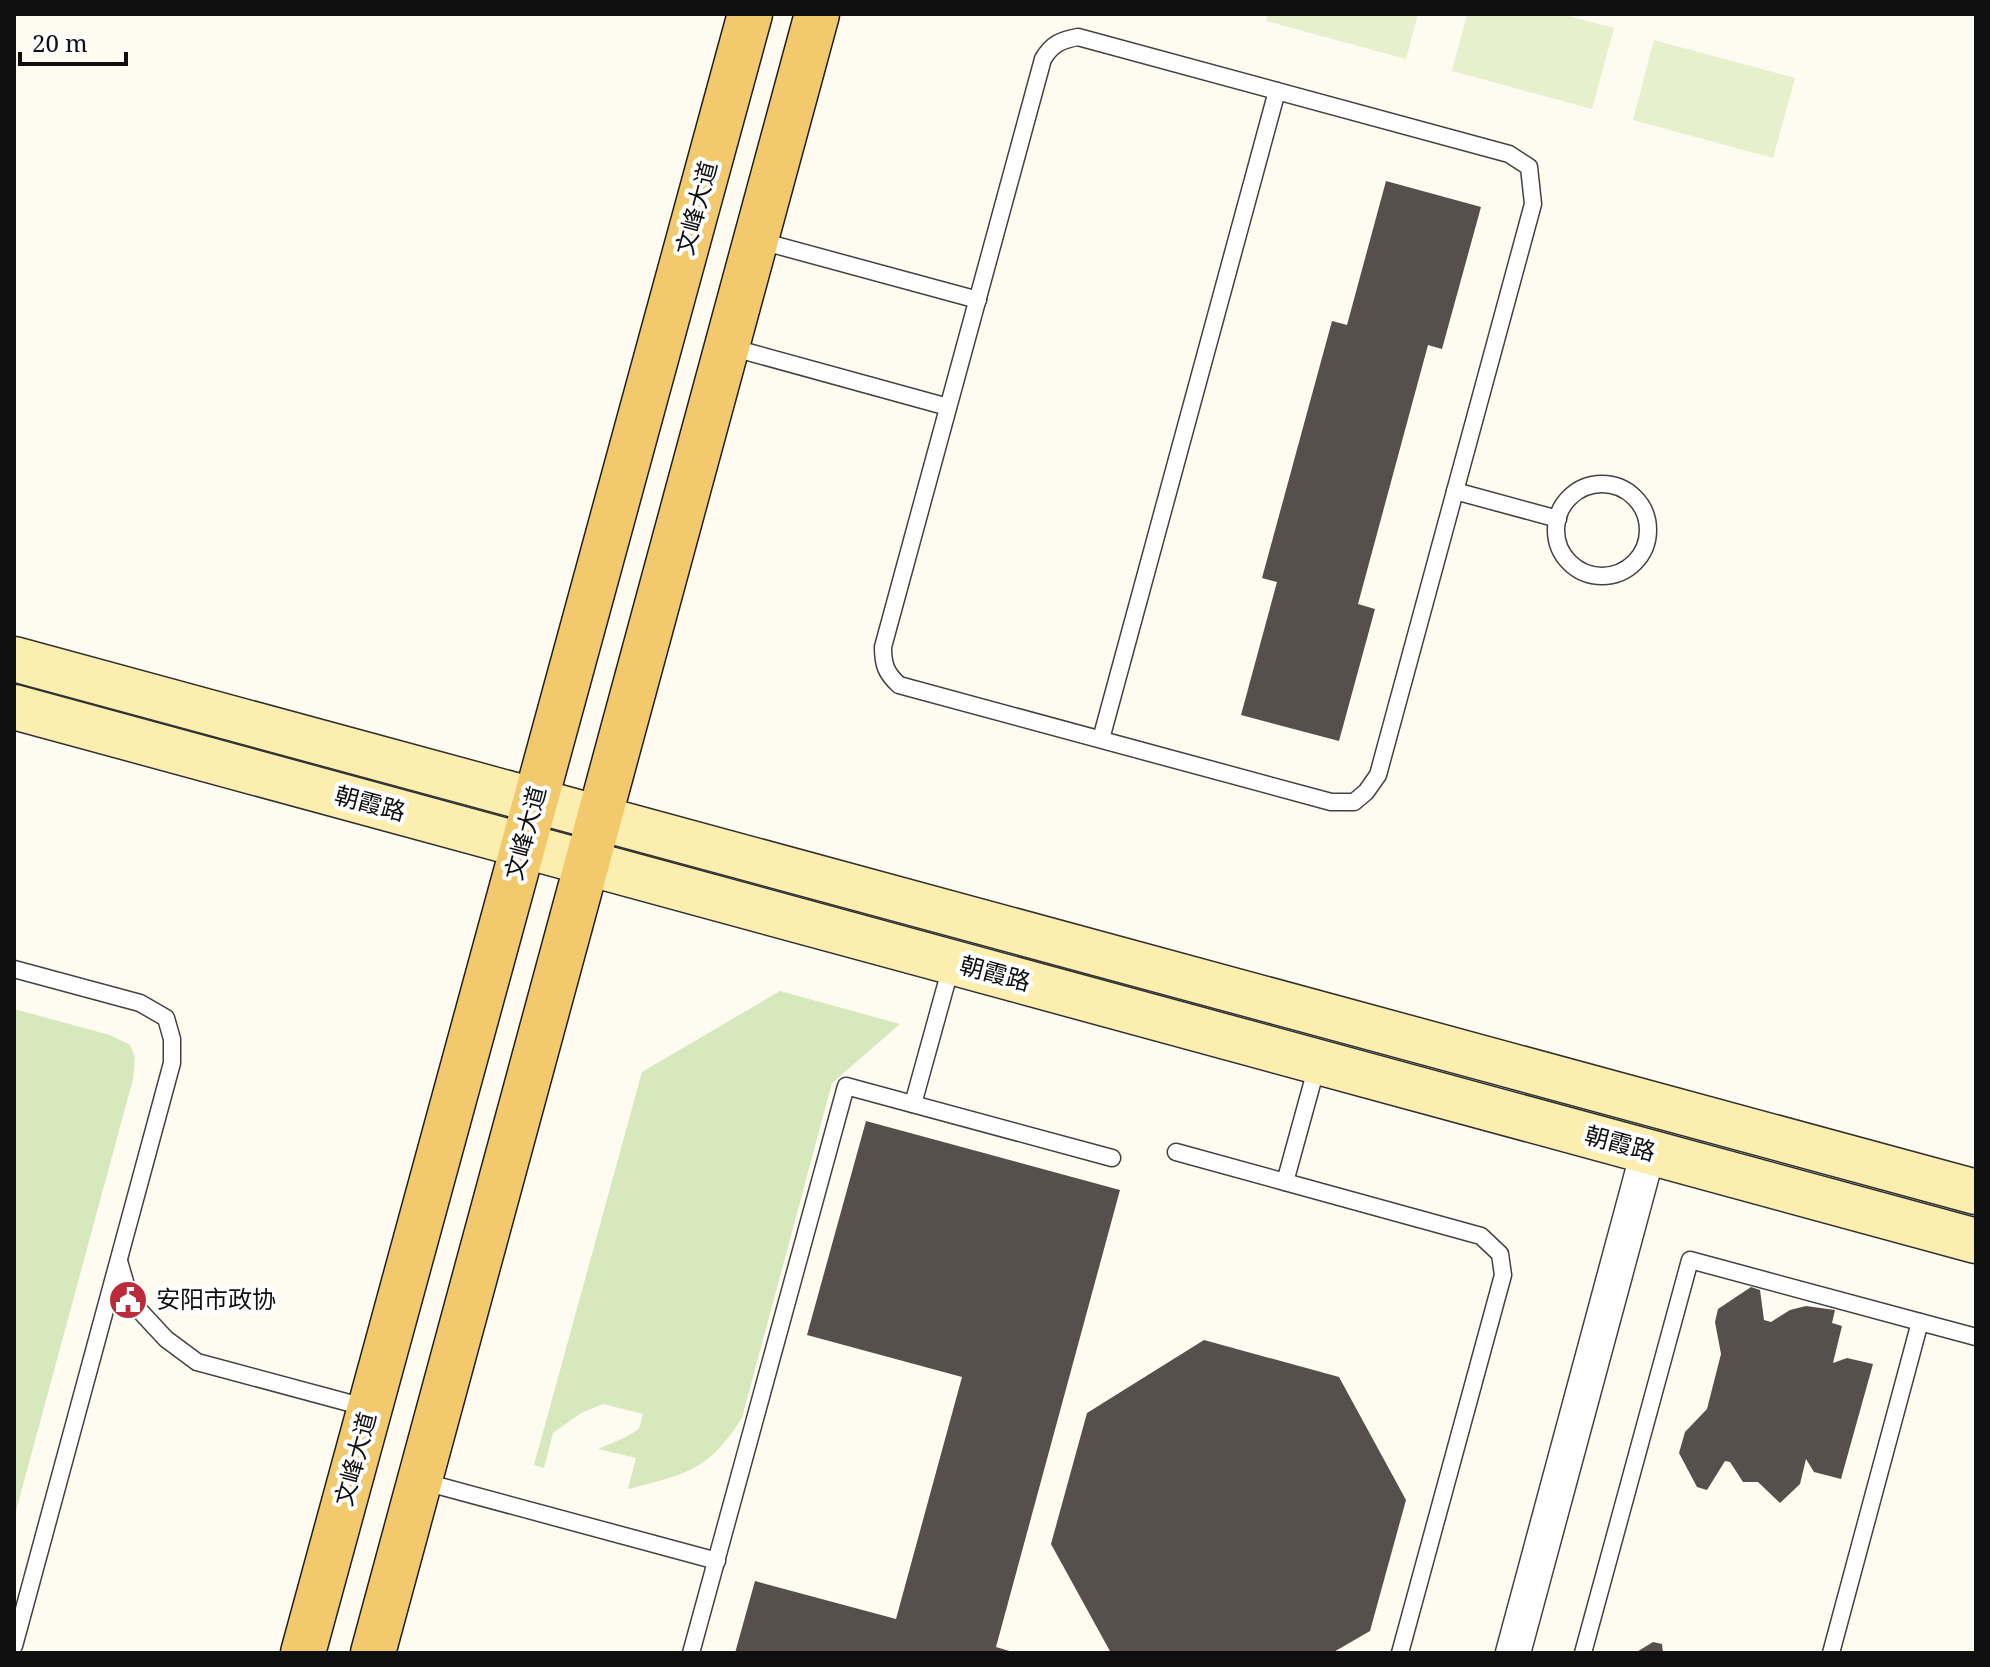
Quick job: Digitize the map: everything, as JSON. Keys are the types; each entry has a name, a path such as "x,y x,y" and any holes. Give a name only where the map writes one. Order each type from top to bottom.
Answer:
{"main road":[{"name":"文峰大道","path":"303,1653 750,14"},
{"path":"373,1653 817,14"}],"street":[{"name":"朝霞路","path":"14,659 1976,1192"},
{"name":"朝霞路","path":"14,707 1976,1241"},
{"path":"1513,1653 1648,1152"}],"lane":[{"path":"1078,37 1509,154 1529,167 1533,204 1378,775 1354,802 1331,802 899,685 887,674 883,647 978,300 1043,59 1050,47 1060,41 1078,37"},
{"path":"1101,739 1277,91"},
{"path":"756,239 978,300"},
{"path":"727,346 948,407"},
{"path":"1605,484 1621,487 1634,496 1643,508 1648,523 1647,539 1641,554 1631,566 1618,573 1590,575 1577,569 1565,557 1557,541 1558,519 1562,507 1573,494 1588,486 1605,484"},
{"path":"1455,491 1558,519"},
{"path":"913,1104 952,962"},
{"path":"14,969 140,1003 166,1018 172,1039 172,1063 14,1646"},
{"path":"1285,1182 1318,1062"},
{"path":"691,1653 846,1086 1112,1158"},
{"path":"1176,1152 1481,1236 1500,1254 1503,1275 1400,1653"},
{"path":"118,1260 128,1292 140,1311 166,1339 197,1362 369,1409"},
{"path":"1583,1653 1690,1260 1976,1337"},
{"path":"1831,1653 1920,1322"},
{"path":"419,1480 717,1561"}],"green space":[{"path":"1268,14 1418,14 1406,59 1266,21"},
{"path":"1467,14 1561,14 1614,28 1592,109 1452,71"},
{"path":"1654,40 1795,78 1773,158 1633,120"},
{"path":"780,991 900,1024 832,1083 742,1418 707,1460 681,1474 628,1489 636,1458 598,1449 639,1429 643,1414 603,1404 581,1413 553,1433 544,1468 534,1465 642,1072"},
{"path":"14,1009 110,1035 130,1045 135,1057 133,1079 14,1518"}],"building":[{"path":"1386,181 1481,207 1442,349 1428,345 1358,604 1375,609 1339,741 1241,715 1277,582 1262,578 1332,321 1347,325"},
{"path":"866,1121 1120,1190 996,1647 1016,1653 735,1653 755,1581 896,1619 962,1377 807,1335"},
{"path":"1751,1287 1760,1290 1764,1320 1771,1322 1790,1310 1806,1306 1835,1310 1832,1323 1842,1326 1833,1363 1847,1358 1873,1364 1841,1479 1814,1472 1806,1459 1800,1484 1780,1503 1758,1482 1743,1482 1730,1462 1725,1461 1707,1490 1697,1487 1679,1453 1685,1432 1707,1409 1721,1354 1715,1322 1718,1309"},
{"path":"1204,1340 1339,1377 1406,1500 1370,1631 1332,1653 1111,1653 1051,1544 1087,1413"},
{"path":"1653,1642 1662,1644 1663,1653 1635,1653"}],"place":[{"name":"安阳市政协","path":"128,1300"}]}
